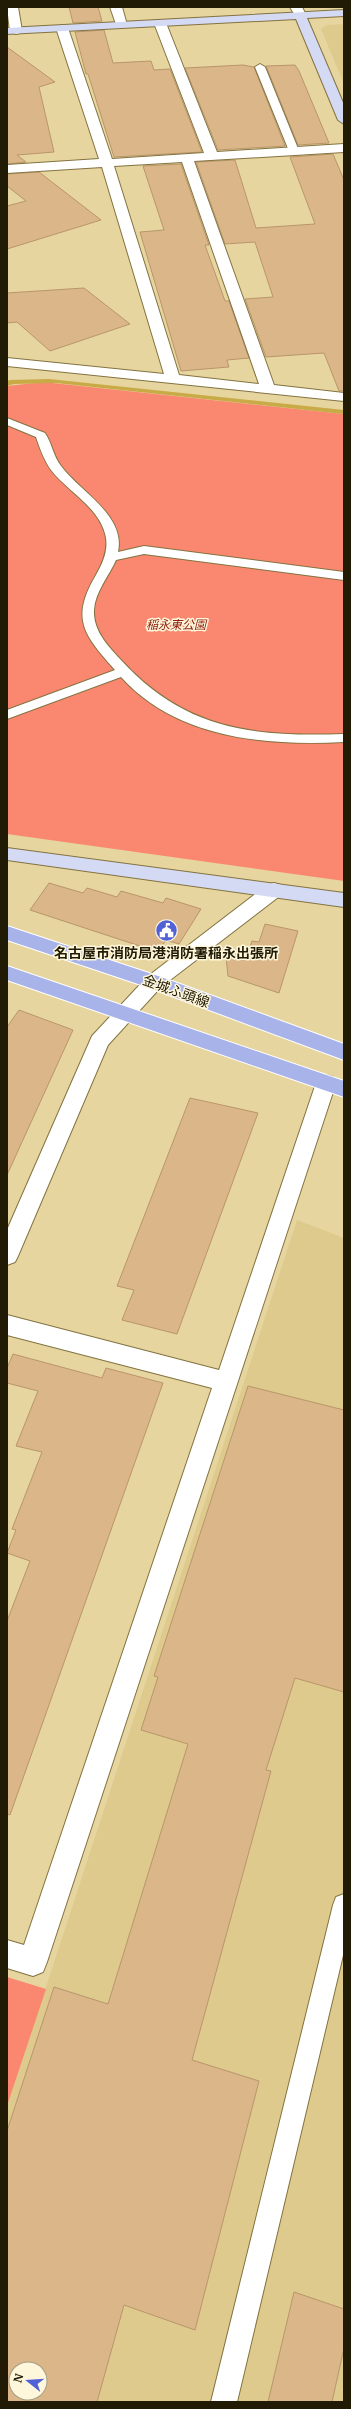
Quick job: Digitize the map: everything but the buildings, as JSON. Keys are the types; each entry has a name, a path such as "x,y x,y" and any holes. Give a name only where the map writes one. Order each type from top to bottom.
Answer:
{"main road":[{"name":"金城ふ頭線","path":"7,933 154,982 344,1052"},
{"path":"7,973 335,1086"}],"street":[{"path":"12,7 12,31 160,23 298,11 344,13"},
{"path":"116,7 121,25"},
{"path":"298,11 344,120"},
{"path":"160,23 212,156"},
{"path":"62,28 107,163 173,379"},
{"path":"7,169 344,148"},
{"path":"187,158 268,389"},
{"path":"7,362 344,397"},
{"path":"7,854 344,900"},
{"path":"7,1256 99,1041 154,982 274,890"},
{"path":"7,1954 33,1962 227,1382 335,1086"},
{"path":"7,1325 227,1382"}],"lane":[{"path":"260,67 294,151"},
{"path":"7,421 41,435 55,467 102,516 112,537 114,556 90,593 88,622 122,672 163,706 204,726 247,736 288,740 344,738"},
{"path":"114,556 144,550 344,576"},
{"path":"7,715 122,672"},
{"path":"224,2402 344,1905"}],"shaded area":[{"path":"344,24 344,84 321,29 327,25"},
{"path":"49,379 344,410 344,414 56,383 14,384 7,386 7,381 10,380"},
{"path":"297,1220 344,1238 344,2402 7,2402 7,2106"}],"green space":[{"name":"稲永東公園","path":"43,382 344,414 344,881 7,834 7,386"},
{"path":"7,1977 46,1989 7,2106"}],"place":[{"name":"名古屋市消防局港消防署稲永出張所","path":"166,931"}]}
